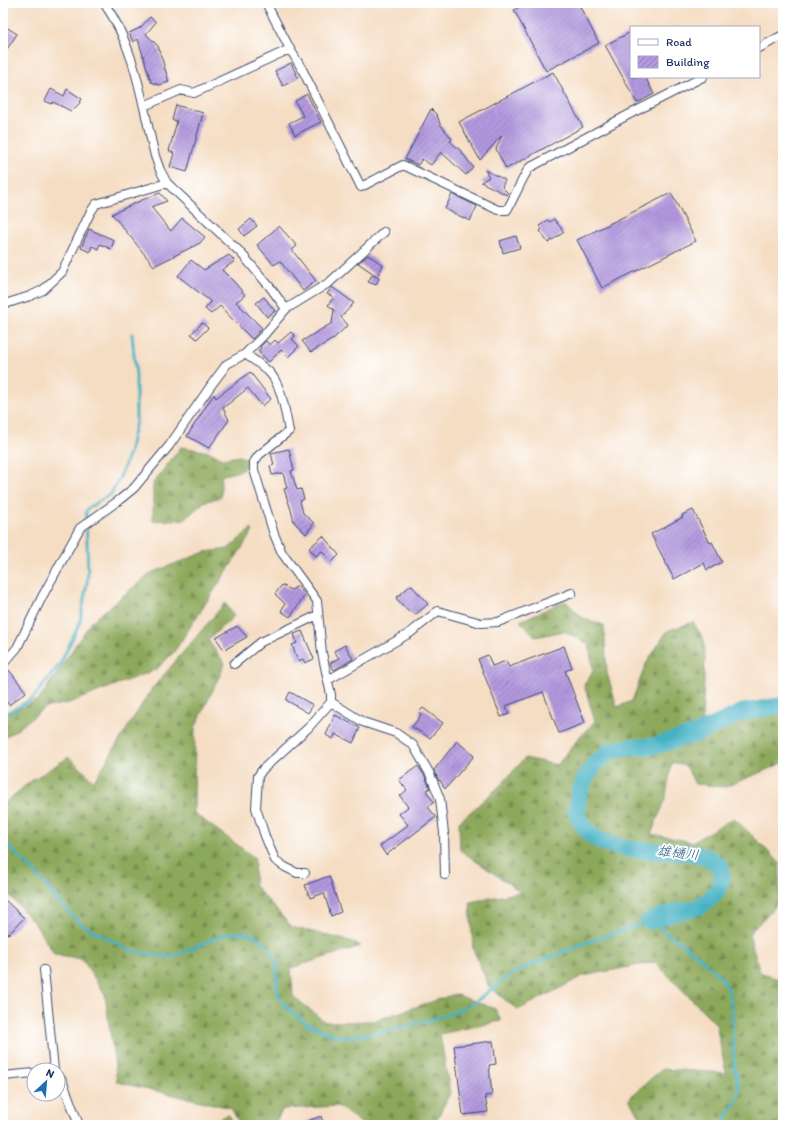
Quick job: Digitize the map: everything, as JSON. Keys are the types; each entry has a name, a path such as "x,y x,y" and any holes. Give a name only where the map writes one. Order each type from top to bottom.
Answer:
{"street":[{"path":"104,3 122,36 134,67 155,156 167,183 240,252 270,287 286,309"},
{"path":"266,3 302,69 361,187 403,165 498,210 507,210 529,168 701,78"},
{"path":"760,47 783,35"},
{"path":"144,106 181,90 194,93 290,49"},
{"path":"3,303 8,303 30,296 43,290 62,272 90,213 96,204 167,183"},
{"path":"3,664 17,648 42,597 80,528 134,488 169,446 227,364 245,354 264,335 286,309 330,282 384,232"},
{"path":"245,354 269,372 278,383 288,431 259,456 254,462 254,470 274,534 282,553 317,601 322,653 331,695 331,702 308,728 263,769 258,776 256,808 275,860 296,873 305,873"},
{"path":"328,680 410,633 438,610 481,623 498,622 572,593"},
{"path":"234,664 261,642 318,615"},
{"path":"331,702 363,722 396,733 413,745 430,774 440,799 444,833 445,875"},
{"path":"44,970 53,1062"},
{"path":"3,1076 26,1074"},
{"path":"66,1091 79,1125"}],"green space":[{"path":"181,447 210,452 222,459 239,456 247,459 243,470 221,476 221,497 204,502 185,519 153,521 153,483"},
{"path":"251,529 253,531 174,652 157,669 69,703 44,708 18,729 3,738 3,716 39,699 92,621 151,573 205,552 228,549"},
{"path":"565,601 583,618 604,625 607,673 617,707 632,701 646,664 667,631 693,622 704,640 705,659 702,721 783,713 783,763 725,787 695,784 686,766 672,762 665,801 651,834 692,842 734,818 780,863 779,902 749,934 760,972 780,980 783,1042 783,1125 647,1125 628,1099 662,1069 726,1073 716,1024 655,962 583,976 518,1010 489,987 473,949 470,902 521,892 460,850 459,822 502,784 525,758 557,765 582,734 595,721 584,685 593,671 589,644 564,631 536,637 520,621"},
{"path":"225,603 234,616 208,640 225,664 195,728 194,813 255,858 254,885 292,927 350,941 361,946 291,968 293,996 325,1022 373,1021 455,994 495,1009 501,1021 440,1034 450,1093 434,1125 385,1125 361,1123 338,1106 283,1109 274,1125 240,1125 231,1108 117,1082 105,994 82,959 54,954 35,924 3,888 3,804 31,781 69,757 94,781 151,690"},
{"path":"229,1115 235,1125 206,1125 208,1122"}],"building":[{"path":"527,3 578,3 599,43 546,71 514,10"},
{"path":"150,17 156,22 146,34 158,46 169,82 159,85 151,82 138,39 133,42 129,33 140,28"},
{"path":"3,25 17,34 3,55"},
{"path":"630,32 630,78 646,78 654,94 637,103 605,45"},
{"path":"291,63 298,78 283,86 275,71"},
{"path":"553,72 583,127 506,169 496,149 502,135 480,160 459,122"},
{"path":"51,89 64,96 67,89 82,99 71,111 53,102 52,104 45,101"},
{"path":"307,94 321,122 295,135 289,123 303,116 295,101"},
{"path":"176,105 203,113 187,172 170,167 174,153 169,151 177,121 172,120"},
{"path":"431,109 437,115 440,124 452,139 450,141 460,150 473,167 466,175 441,152 431,165 422,159 418,165 405,159"},
{"path":"485,170 505,180 502,187 508,193 507,195 481,182 489,177"},
{"path":"160,193 167,201 151,207 171,231 182,218 205,237 200,243 154,266 112,214"},
{"path":"671,193 696,241 602,288 577,240"},
{"path":"452,194 477,206 470,221 445,209"},
{"path":"251,219 257,226 244,236 239,229"},
{"path":"554,219 564,232 548,243 540,231 542,229 539,226 548,220 550,222"},
{"path":"279,226 297,246 292,250 316,281 303,291 280,261 274,265 257,245"},
{"path":"89,229 114,240 111,249 100,244 98,249 92,246 90,252 81,248"},
{"path":"516,236 520,248 503,253 500,241"},
{"path":"229,255 235,261 222,270 245,295 236,302 262,328 252,339 220,306 211,314 205,309 211,302 178,276 191,260 204,270"},
{"path":"368,255 383,265 377,276 358,263"},
{"path":"372,275 379,278 376,285 368,282"},
{"path":"332,287 354,303 341,317 348,325 333,339 311,352 302,341 332,323 334,310 328,305 334,297 327,294"},
{"path":"264,297 275,311 267,317 256,303"},
{"path":"202,323 208,328 197,339 191,334"},
{"path":"291,332 295,336 292,339 299,346 288,357 281,350 269,362 258,351 266,341 270,345 275,340 278,343"},
{"path":"250,372 271,399 262,406 248,388 223,408 229,420 209,448 187,436 214,394 216,398"},
{"path":"289,449 294,470 291,471 297,490 301,489 304,499 300,501 303,513 314,523 306,534 294,522 284,489 287,488 283,473 272,475 270,466 274,465 271,453"},
{"path":"693,510 710,543 712,542 722,562 707,570 704,563 674,579 651,534"},
{"path":"323,536 339,555 332,562 322,551 316,556 309,548"},
{"path":"282,585 291,590 298,586 305,595 290,617 281,611 285,604 275,594"},
{"path":"411,585 428,604 415,615 411,611 409,612 396,598"},
{"path":"237,626 247,637 224,650 216,638"},
{"path":"302,631 314,659 305,663 303,659 298,661 292,645 297,643 294,634"},
{"path":"345,645 353,659 334,670 330,663 339,658 334,651"},
{"path":"564,646 572,668 565,671 585,723 559,733 543,692 506,706 509,714 501,717 478,659 488,655 492,666 506,661 509,667"},
{"path":"9,670 26,692 9,705 3,697 3,674"},
{"path":"290,692 313,705 308,713 286,700"},
{"path":"423,708 443,723 430,738 412,727 421,715 419,712"},
{"path":"335,715 360,728 353,743 335,734 333,739 326,735"},
{"path":"457,741 474,756 445,789 434,770"},
{"path":"418,766 425,776 430,788 426,791 434,802 428,807 436,817 386,855 380,846 408,825 399,814 408,807 400,796 407,790 399,780"},
{"path":"329,876 341,912 331,916 324,893 310,898 305,885"},
{"path":"3,898 24,918 10,933 3,935"},
{"path":"493,1041 496,1064 489,1065 492,1095 485,1096 488,1112 463,1115 454,1046"},
{"path":"321,1116 324,1125 300,1125 300,1124"}],"waterway":[{"path":"3,715 32,699 60,664 80,622 88,577 86,512 88,508 111,494 120,477 129,453 136,421 136,375 132,334"},
{"name":"雄樋川","path":"649,921 676,912 696,908 704,904 713,896 720,885 722,880 721,867 709,858 692,853 629,849 598,840 588,832 576,812 579,794 585,779 595,764 610,751 628,747 654,746 696,734 743,712 783,705"},
{"path":"3,842 35,872 59,902 82,925 130,950 171,957 224,935 242,932 256,936 268,947 277,963 277,986 280,1000 307,1024 336,1036 352,1037 390,1030 452,1013 474,1003 519,970 588,942 649,921 699,957 725,983 728,990 732,1010 734,1065 739,1091 736,1102 723,1125"}]}
